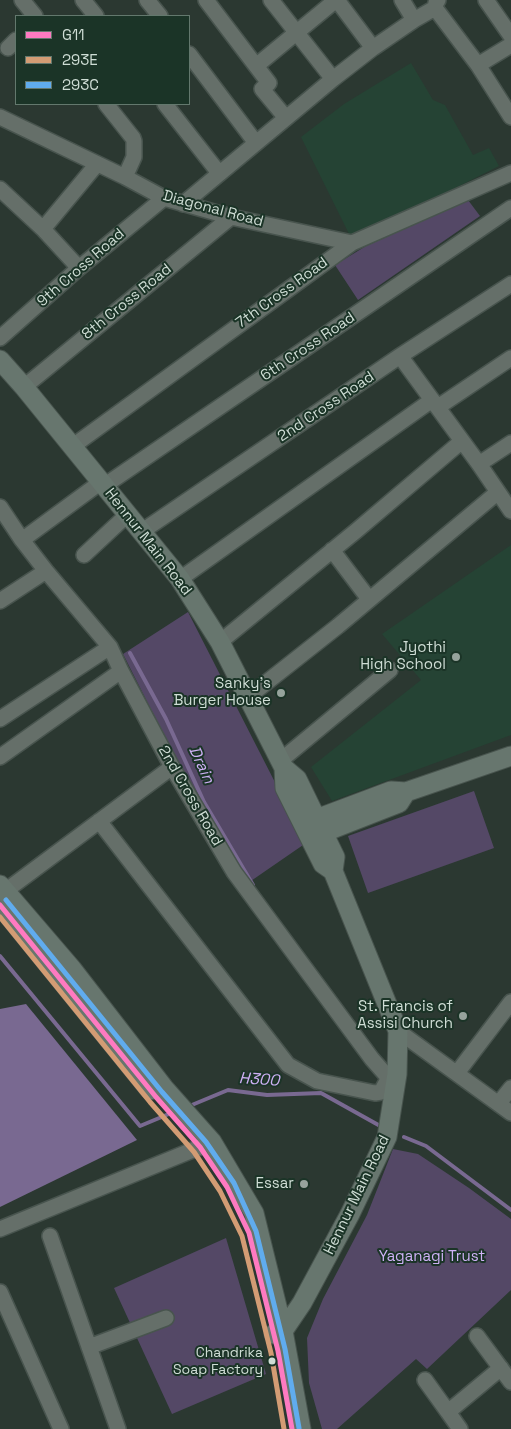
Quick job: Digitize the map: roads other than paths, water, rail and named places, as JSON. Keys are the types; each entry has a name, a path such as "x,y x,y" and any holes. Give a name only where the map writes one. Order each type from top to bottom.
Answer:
{"main road":[{"name":"Hennur Main Road","path":"0,360 24,386 180,579 220,642 282,764 285,788 313,828 324,864 333,871 398,1031 387,1137 363,1188 302,1303 278,1333"},
{"path":"313,828 399,803 406,792 511,756"},
{"path":"1,894 160,1092 206,1144 249,1233 278,1333 301,1429"},
{"path":"278,1333 292,1429"}],"street":[{"path":"22,0 34,15"},
{"path":"83,0 95,15"},
{"path":"147,0 159,15"},
{"path":"206,0 269,83 262,89 286,118"},
{"path":"271,0 333,79"},
{"path":"256,66 336,0 373,48"},
{"path":"402,0 414,20"},
{"path":"486,0 509,30"},
{"path":"183,204 333,79 373,48 437,4 511,117"},
{"path":"478,65 511,46"},
{"path":"190,55 256,142"},
{"path":"107,105 134,138 134,157 125,177"},
{"path":"166,105 220,173"},
{"name":"Diagonal Road","path":"2,121 98,164 164,198 231,217 352,243"},
{"path":"43,230 98,164"},
{"name":"7th Cross Road","path":"73,446 352,243 511,173"},
{"path":"0,189 79,268"},
{"name":"9th Cross Road","path":"0,338 79,268 164,198"},
{"name":"6th Cross Road","path":"22,540 511,208"},
{"name":"8th Cross Road","path":"24,386 231,217"},
{"name":"2nd Cross Road","path":"142,532 400,356 511,284"},
{"path":"400,356 511,511"},
{"path":"180,579 435,404 511,358"},
{"path":"220,642 462,441"},
{"path":"479,464 511,443"},
{"path":"248,697 338,626 498,492"},
{"name":"2nd Cross Road","path":"0,507 46,571 110,647 172,767 234,872 372,1059 392,1080"},
{"path":"84,555 127,515"},
{"path":"332,550 369,599"},
{"path":"0,602 46,571"},
{"path":"0,720 110,647"},
{"path":"282,764 390,670"},
{"path":"0,757 121,671"},
{"path":"1,894 172,767"},
{"path":"99,821 288,1064 317,1082 375,1093 381,1092 392,1080"},
{"path":"457,1073 511,1002"},
{"path":"398,1031 511,1112"},
{"path":"499,1103 511,1088"},
{"path":"0,1229 206,1144"},
{"path":"50,1236 118,1429"},
{"path":"0,1292 61,1429"},
{"path":"89,1348 166,1318"},
{"path":"477,1336 511,1382"},
{"path":"448,1412 501,1368"},
{"path":"425,1380 460,1429"}],"waterway":[{"name":"Drain","path":"130,653 166,719 204,802 253,885"},
{"name":"H300","path":"0,956 140,1126 176,1111"},
{"name":"H300","path":"187,1107 228,1090 267,1095 321,1093 382,1127"},
{"name":"H300","path":"404,1137 426,1146 511,1210"}],"place":[{"name":"Jyothi High School","path":"456,657"},
{"name":"Sanky's Burger House","path":"281,693"},
{"name":"St. Francis of Assisi Church","path":"463,1016"},
{"name":"Essar","path":"304,1184"},
{"name":"Chandrika Soap Factory","path":"272,1361"}],"park label":[{"name":"Yaganagi Trust","path":"432,1257"}]}
